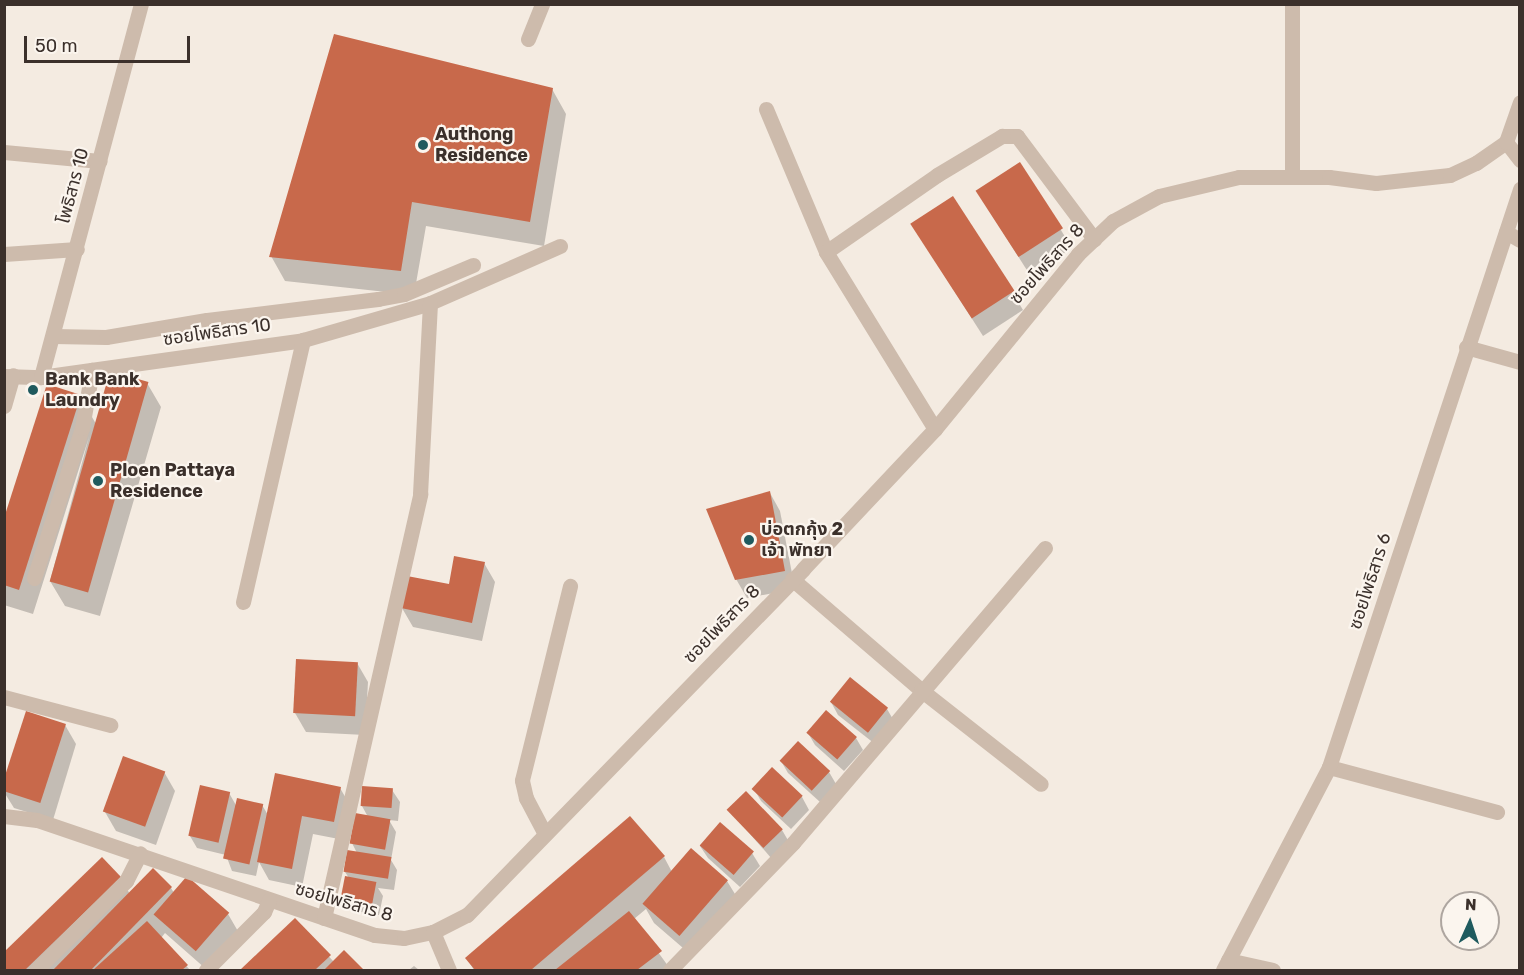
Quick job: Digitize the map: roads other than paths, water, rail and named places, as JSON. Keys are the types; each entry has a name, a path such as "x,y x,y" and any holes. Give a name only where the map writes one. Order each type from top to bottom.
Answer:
{"street":[{"name":"โพธิสาร 10","path":"41,377 54,336 141,4"},
{"path":"528,39 542,4"},
{"path":"1292,4 1292,177"},
{"path":"1520,102 1506,142 1520,160"},
{"path":"766,109 826,252 935,429"},
{"path":"826,252 937,175 1002,136 1017,136 1094,239"},
{"name":"ซอยโพธิสาร 8","path":"4,816 37,820 140,853 269,900 375,935 404,938 433,932 467,915 792,579 935,429 1094,239 1113,221 1159,196 1239,177 1292,177 1376,183 1426,180 1476,163 1506,142"},
{"path":"4,152 100,161"},
{"name":"ซอยโพธิสาร 6","path":"1225,965 1329,767 1466,347 1513,236 1520,189"},
{"name":"ซอยโพธิสาร 10","path":"9,376 41,377 303,340 430,303 560,246"},
{"path":"4,254 77,249"},
{"path":"54,336 106,337 207,320 378,299 404,294 473,265"},
{"path":"324,918 420,494 430,303"},
{"path":"243,602 303,340"},
{"path":"1466,347 1520,362"},
{"path":"34,579 82,428 92,370"},
{"path":"4,406 9,376"},
{"path":"670,970 793,843 921,690 1045,548"},
{"path":"792,579 921,690 1041,784"},
{"path":"545,834 526,798 522,780 570,586"},
{"path":"4,697 110,725"},
{"path":"1329,767 1497,812"},
{"path":"36,970 126,881 140,853"},
{"path":"206,970 264,912 269,900"},
{"path":"433,932 449,970"},
{"path":"1225,965 1273,970"}],"place":[{"name":"Authong Residence","path":"423,145"},
{"name":"Bank Bank Laundry","path":"33,390"},
{"name":"Ploen Pattaya Residence","path":"98,481"},
{"name":"บ่อตกกุ้ง 2 เจ้า พัทยา","path":"749,540"}]}
